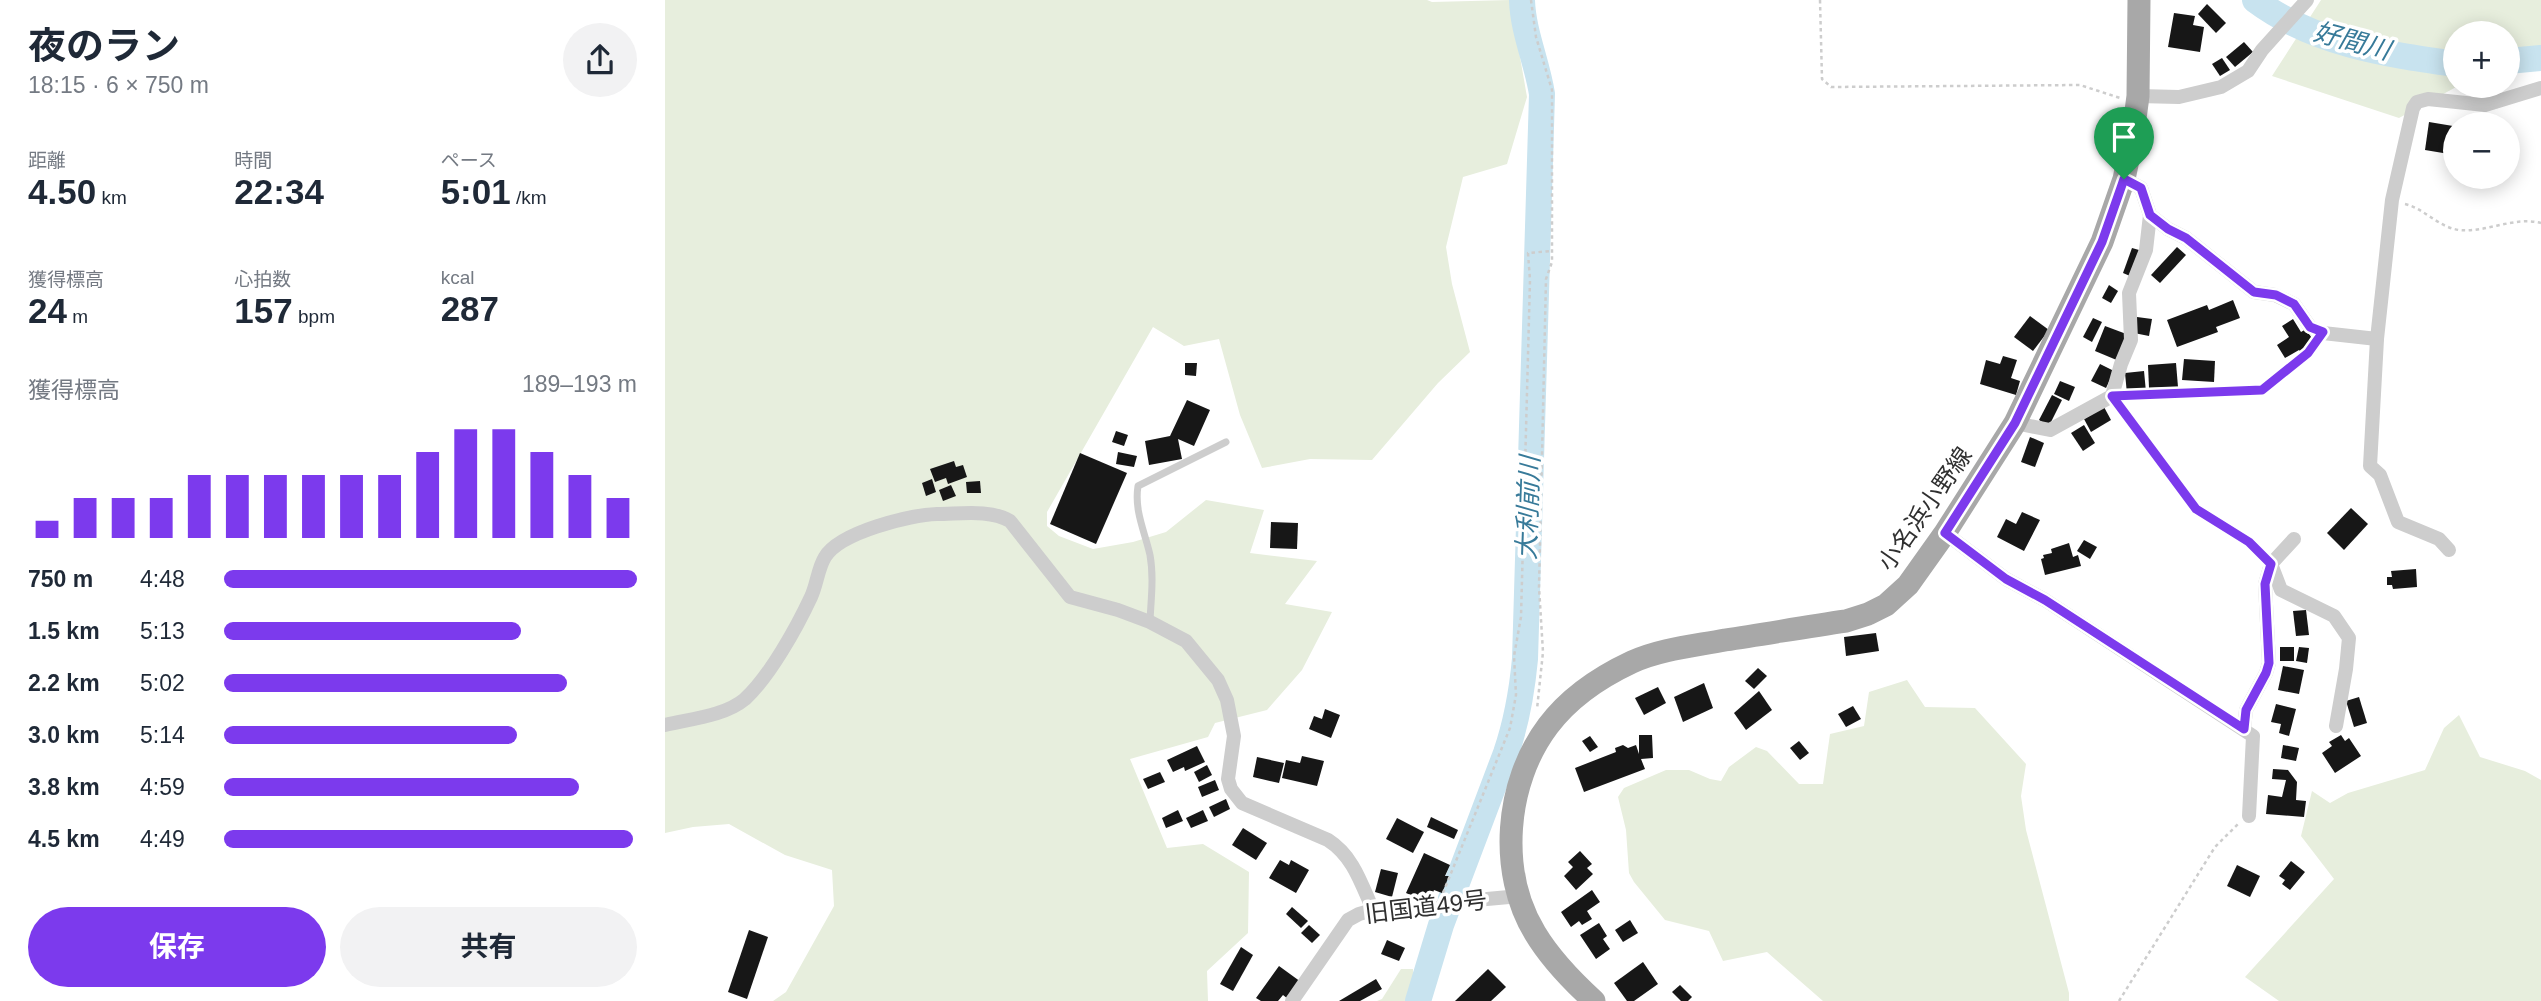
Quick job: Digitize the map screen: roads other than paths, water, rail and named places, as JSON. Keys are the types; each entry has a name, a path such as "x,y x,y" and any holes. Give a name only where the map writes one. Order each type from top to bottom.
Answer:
{"main road":[{"name":"小名浜小野線","path":"1594,1001 1549,952 1534,931 1520,896 1513,867 1512,829 1515,797 1528,759 1547,726 1572,699 1603,677 1634,661 1670,649 1846,621 1886,605 1908,585 1945,533 2015,423 2102,242 2124,179 2132,141 2137,98 2139,0"}],"street":[{"path":"2137,98 2179,97 2221,87 2248,71 2262,50 2307,0"},
{"path":"2449,550 2439,539 2398,522 2380,475 2371,466 2377,339 2392,200 2413,108 2417,102 2428,99 2485,105 2541,88"},
{"path":"2015,423 2050,430 2112,396 2131,340 2129,293 2146,250 2150,215 2141,188 2124,179"},
{"path":"2150,215 2168,229 2186,238 2254,292 2276,295 2294,304 2310,327 2323,332 2377,339"},
{"path":"665,725 724,710 743,701 759,685 790,638 812,595 826,555 849,539 894,520 924,515 968,513 1002,516 1010,521 1070,597 1150,622 1186,641 1218,680 1227,700 1234,727 1229,779 1236,797 1242,803 1328,840 1340,848 1349,857 1373,910"},
{"path":"1945,533 2006,579 2045,600 2253,736 2249,816"},
{"path":"2244,729 2246,710 2269,663 2265,584 2271,564 2294,539"},
{"path":"2271,564 2281,590 2334,616 2349,638 2336,726"},
{"name":"旧国道49号","path":"1292,1001 1348,920 1359,914 1373,910 1437,907 1465,901 1520,896"}],"lane":[{"path":"1150,622 1153,582 1150,556 1136,501 1138,486 1227,442"}],"waterway":[{"name":"大利前川","path":"1418,1001 1441,925 1510,741 1524,671 1542,94 1522,0"},
{"name":"好間川","path":"2255,0 2301,27 2326,37 2377,51 2443,62"},
{"name":"好間川","path":"2520,60 2541,58"}]}
